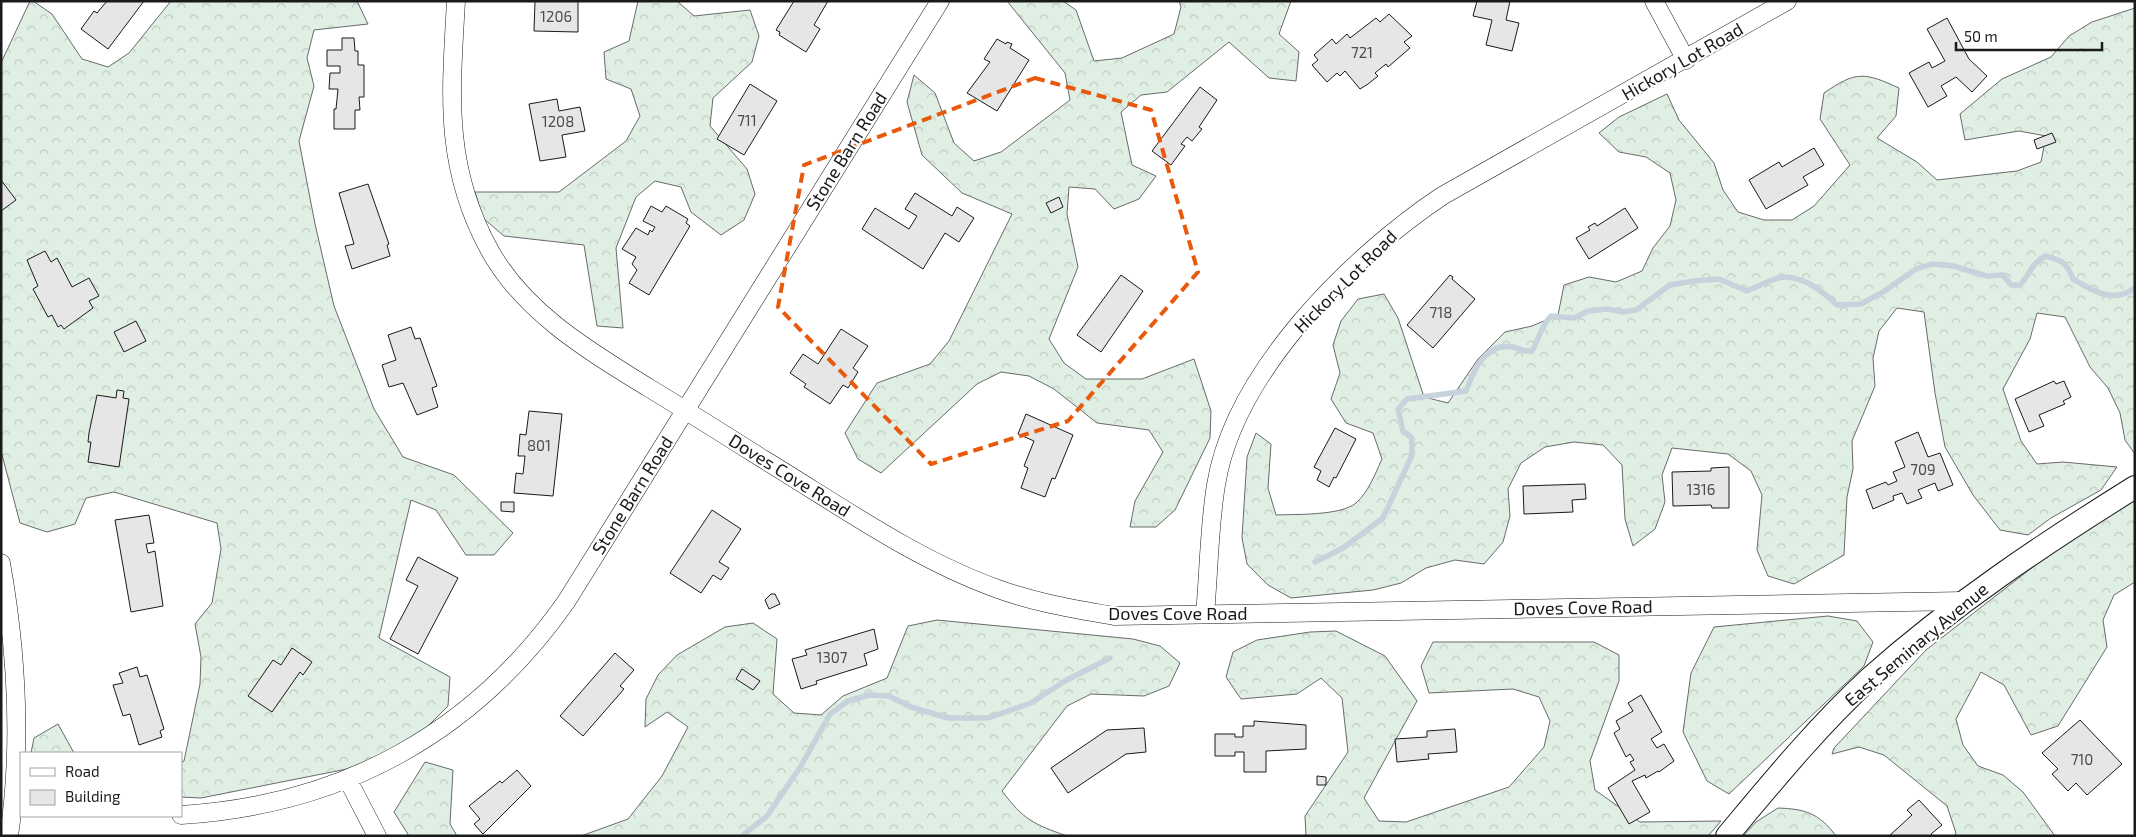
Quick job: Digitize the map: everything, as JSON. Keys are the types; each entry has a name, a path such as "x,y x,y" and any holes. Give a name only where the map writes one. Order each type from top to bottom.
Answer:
{"street":[{"name":"Doves Cove Road","path":"456,1 451,93 453,138 459,176 469,207 490,251 516,289 549,320 595,355 881,531 933,560 997,589 1056,606 1114,616 1963,601"},
{"name":"Stone Barn Road","path":"182,815 242,809 348,780 434,733 486,695 510,672 566,602 940,1"},
{"path":"1654,1 1686,60"},
{"name":"Hickory Lot Road","path":"1205,614 1216,484 1228,440 1248,395 1277,352 1315,307 1362,258 1401,224 1442,196 1686,60 1787,1"},
{"name":"East Seminary Avenue","path":"1727,836 1798,750 1870,679 1963,601 2043,544 2135,487"},
{"path":"1,563 15,676 16,748 9,836"},
{"path":"348,780 377,836"}],"highlighted area":[{"path":"1035,78 1151,110 1198,272 1068,421 931,464 778,307 804,165"}],"green space":[{"path":"30,1 33,1 52,14 82,59 108,67 129,53 171,1 357,1 368,24 314,30 307,58 314,86 299,141 315,224 334,306 374,409 403,457 454,475 513,533 494,555 466,555 436,510 411,500 379,638 450,677 448,706 409,745 347,769 201,798 182,797 182,762 184,761 200,684 201,657 195,624 212,603 221,549 217,523 114,492 86,498 75,524 47,532 20,523 1,451 1,63"},
{"path":"638,1 677,1 694,16 750,10 759,36 752,62 713,98 710,126 747,169 755,194 744,220 721,235 691,212 681,187 655,181 636,197 616,248 623,328 597,326 584,245 504,236 483,218 475,192 559,192 626,141 640,116 631,89 606,79 604,52 629,41"},
{"path":"1007,1 1063,1 1076,10 1094,61 1122,58 1174,34 1181,7 1179,1 1291,1 1279,34 1299,52 1296,81 1269,78 1229,42 1167,92 1141,95 1121,112 1132,165 1156,176 1139,199 1114,209 1095,189 1069,187 1067,214 1078,267 1049,339 1064,363 1086,379 1142,379 1194,359 1211,411 1210,438 1175,510 1156,527 1130,527 1135,501 1163,452 1149,430 1097,423 1054,389 1029,376 1001,372 977,384 881,473 858,459 845,433 877,383 930,364 949,341 1012,214 962,193 922,155 907,102 914,75 935,93 954,143 974,161 1001,152 1070,100 1065,73"},
{"path":"2135,8 2135,454 2125,440 2120,413 2108,388 2090,367 2065,317 2037,313 2030,339 2003,389 2021,441 2037,464 2063,462 2117,467 2101,490 2051,518 2028,535 2000,530 1973,495 1945,447 1935,393 1924,312 1897,308 1879,331 1873,358 1875,386 1852,441 1853,469 1847,497 1844,555 1794,584 1768,576 1757,550 1762,495 1751,471 1728,454 1672,448 1662,475 1665,502 1655,529 1633,546 1625,519 1622,465 1603,445 1574,442 1545,447 1521,463 1508,489 1510,516 1503,542 1484,564 1455,560 1426,568 1401,583 1373,590 1291,598 1268,585 1247,564 1242,538 1247,457 1256,433 1271,444 1268,488 1276,515 1318,514 1349,507 1356,503 1364,494 1382,459 1373,433 1346,423 1331,399 1340,373 1333,345 1341,321 1358,299 1384,294 1398,318 1424,397 1448,403 1478,359 1505,332 1532,326 1558,315 1564,285 1589,277 1616,282 1642,271 1653,248 1670,226 1676,200 1670,173 1646,157 1619,152 1599,133 1619,117 1667,94 1679,120 1714,163 1723,190 1738,212 1764,220 1792,220 1814,206 1850,165 1820,119 1824,93 1835,86 1860,76 1877,79 1899,88 1896,116 1877,138 1917,162 1937,180 2017,171 2041,162 2046,136 2019,131 1965,140 1960,114 2002,79 2051,57 2069,36 2092,22"},
{"path":"2135,497 2135,582 2114,595 2103,620 2107,647 2058,726 2031,735 2004,685 1981,672 1956,719 1963,745 1978,766 2003,775 2023,792 2055,836 1954,836 1956,833 1947,806 1884,755 1859,747 1832,754 1834,748 1926,650 2074,535"},
{"path":"1828,616 1857,621 1873,642 1864,666 1729,794 1707,781 1683,732 1691,673 1714,627"},
{"path":"937,620 1133,639 1160,646 1180,663 1169,686 1144,696 1091,694 1067,706 1002,791 1017,809 1030,820 1067,836 581,836 628,819 662,776 688,727 667,712 645,727 646,699 658,675 677,655 725,627 753,623 777,639 773,694 794,713 821,715 843,696 887,678 908,626"},
{"path":"1336,631 1385,656 1417,701 1364,798 1379,821 1406,822 1509,787 1544,747 1550,721 1539,697 1513,689 1429,693 1421,666 1433,642 1594,642 1619,655 1619,681 1590,761 1595,790 1640,822 1721,821 1708,836 1306,836 1305,816 1348,752 1342,698 1321,678 1297,694 1241,699 1226,677 1233,652 1257,640 1310,632"},
{"path":"58,724 73,752 31,752 34,738"},
{"path":"425,762 453,770 450,824 457,836 409,836 394,812"},
{"path":"1778,808 1804,811 1811,814 1824,822 1836,836 1743,836 1756,822"}],"building":[{"path":"107,1 144,1 108,49 81,29 94,11 97,13"},
{"path":"535,1 578,1 578,32 534,31"},
{"path":"794,1 828,1 814,25 820,29 806,52 779,35 780,32 776,30"},
{"path":"1477,1 1510,1 1506,20 1519,23 1512,51 1486,45 1492,20 1473,16"},
{"path":"1389,14 1412,36 1404,42 1410,48 1388,67 1386,64 1375,73 1378,76 1368,84 1360,89 1345,71 1340,76 1337,73 1327,82 1312,65 1318,60 1314,55 1332,39 1336,44 1347,34 1350,38 1376,18 1380,22"},
{"path":"1947,18 1969,59 1987,76 1972,92 1956,77 1941,86 1947,96 1928,107 1909,73 1929,62 1932,68 1945,61 1927,29"},
{"path":"342,38 354,38 355,51 358,51 358,65 364,65 364,97 359,97 360,110 355,110 355,129 334,129 334,109 336,109 338,89 329,89 330,73 340,73 340,66 327,66 327,50 342,50"},
{"path":"997,39 1006,44 1007,42 1012,44 1010,48 1029,60 997,111 967,93 990,62 984,59"},
{"path":"750,84 777,101 744,155 717,139"},
{"path":"1200,87 1217,100 1199,127 1202,129 1192,141 1187,137 1181,144 1185,146 1171,165 1152,151"},
{"path":"557,99 559,111 580,107 585,131 562,135 566,157 540,161 529,104"},
{"path":"2052,133 2056,142 2037,149 2034,140"},
{"path":"1814,148 1824,165 1803,177 1808,185 1766,209 1749,180 1779,162 1782,167"},
{"path":"1,180 16,200 1,211"},
{"path":"368,184 389,244 387,245 390,256 352,269 345,246 354,244 339,193"},
{"path":"915,193 952,216 957,207 974,218 959,242 945,233 923,269 862,229 875,208 909,229 917,216 905,209"},
{"path":"1059,197 1063,207 1051,213 1046,203"},
{"path":"651,206 662,212 666,206 688,219 686,223 690,226 649,295 629,283 637,270 632,264 636,257 622,249 636,228 648,235 650,230 652,232 655,227 643,221"},
{"path":"1625,208 1638,228 1589,259 1576,238 1590,230 1588,227 1595,223 1597,226"},
{"path":"45,251 51,262 57,258 72,287 89,278 99,296 89,301 93,308 64,329 61,325 58,327 52,315 48,317 33,289 38,286 27,260"},
{"path":"1121,275 1143,291 1101,352 1077,335"},
{"path":"1450,275 1453,277 1452,279 1475,299 1433,348 1407,325"},
{"path":"136,321 146,341 124,352 114,332"},
{"path":"411,327 415,339 420,338 437,386 432,388 438,407 417,415 403,383 389,387 382,365 396,360 388,335"},
{"path":"841,329 868,346 853,368 858,372 848,388 843,385 830,404 804,387 806,384 790,373 803,354 818,364"},
{"path":"2054,381 2056,384 2064,381 2071,397 2063,401 2065,404 2039,415 2044,426 2029,432 2015,399"},
{"path":"117,390 124,391 123,398 129,399 119,467 88,462 91,442 88,442 89,433 97,395 116,398"},
{"path":"529,411 562,414 553,496 514,493 516,473 523,474 525,456 518,456 520,434 526,435"},
{"path":"1026,414 1073,435 1055,479 1052,478 1045,497 1021,488 1028,468 1024,466 1034,441 1018,434"},
{"path":"1335,428 1356,439 1336,478 1334,477 1329,487 1317,480 1321,471 1314,467"},
{"path":"1918,432 1928,457 1940,453 1953,485 1938,491 1935,483 1918,490 1922,498 1907,504 1902,493 1893,496 1894,500 1873,509 1866,490 1886,482 1888,485 1897,481 1893,472 1905,467 1895,442"},
{"path":"1729,467 1729,508 1712,508 1711,505 1673,506 1672,472 1711,471 1711,468"},
{"path":"1585,484 1586,499 1572,500 1573,512 1524,514 1523,486"},
{"path":"501,502 514,502 514,512 501,511"},
{"path":"712,510 741,529 719,562 729,568 721,580 713,575 701,593 670,573"},
{"path":"149,515 154,543 146,544 148,553 155,551 163,606 131,612 115,520"},
{"path":"418,557 458,578 418,654 390,639 418,586 406,580"},
{"path":"771,594 775,594 780,604 769,609 765,600"},
{"path":"874,629 878,649 864,654 867,665 816,681 817,684 801,689 792,659 807,655 805,650"},
{"path":"292,648 312,662 303,675 300,672 272,712 248,696 273,660 281,665"},
{"path":"615,653 634,670 620,686 624,689 583,736 560,716"},
{"path":"137,667 140,677 147,675 164,729 160,731 162,737 139,745 130,714 123,716 113,685 123,683 119,673"},
{"path":"742,669 760,681 753,690 736,679"},
{"path":"1641,695 1662,732 1651,739 1657,748 1664,744 1674,761 1659,772 1646,778 1645,775 1632,781 1650,812 1629,824 1608,788 1635,770 1630,762 1634,760 1630,754 1626,757 1614,733 1620,729 1616,721 1633,711 1628,703"},
{"path":"2080,720 2122,764 2087,795 2076,783 2068,791 2052,774 2058,769 2042,753"},
{"path":"1254,721 1306,725 1306,749 1266,751 1266,772 1244,772 1244,752 1235,752 1235,756 1215,756 1215,734 1235,734 1235,737 1243,737 1243,726 1254,726"},
{"path":"1144,728 1146,752 1126,754 1068,793 1051,768 1107,730"},
{"path":"1455,729 1457,752 1428,754 1429,759 1397,762 1395,739 1427,737 1427,731"},
{"path":"517,770 531,786 483,834 474,824 480,819 469,806"},
{"path":"1317,776 1326,777 1326,785 1317,785"},
{"path":"1919,800 1942,825 1931,834 1933,836 1889,836 1912,815 1907,810"}],"waterway":[{"path":"1315,562 1343,548 1383,518 1412,455 1412,438 1403,431 1398,409 1407,399 1466,391 1477,367 1488,353 1503,347 1532,351 1542,328 1551,316 1574,318 1588,311 1608,309 1622,312 1636,310 1670,285 1719,279 1747,291 1776,279 1792,278 1807,282 1837,305 1861,304 1883,292 1916,269 1932,264 1953,266 1987,276 2003,275 2011,285 2020,285 2040,259 2045,256 2063,263 2073,279 2103,294 2119,295 2135,288"},
{"path":"742,836 767,816 801,766 830,714 848,701 869,695 889,696 911,707 948,718 988,718 1031,703 1065,681 1110,658"}]}
